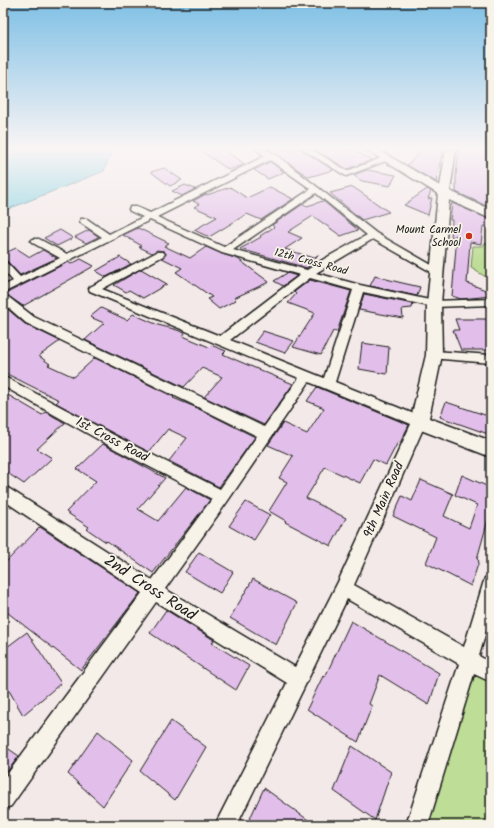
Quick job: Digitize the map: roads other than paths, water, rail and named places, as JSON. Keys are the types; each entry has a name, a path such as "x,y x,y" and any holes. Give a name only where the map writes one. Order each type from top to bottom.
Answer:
{"street":[{"path":"3,290 209,188"},
{"path":"435,188 491,215"},
{"name":"9th Main Road","path":"226,825 344,588 419,422 434,355 434,304 445,188"},
{"path":"225,251 316,189 373,235 438,271"},
{"name":"12th Cross Road","path":"133,209 225,251 359,288 434,304 491,302"},
{"path":"84,221 109,238"},
{"path":"222,340 327,260 373,235"},
{"path":"36,241 67,258"},
{"path":"160,254 94,289 222,340 419,422 491,449"},
{"path":"3,264 19,282"},
{"path":"328,384 359,288"},
{"path":"3,298 30,320 266,434"},
{"path":"434,355 491,359"},
{"path":"3,798 222,497 307,375"},
{"name":"1st Cross Road","path":"3,380 122,446 222,497"},
{"name":"2nd Cross Road","path":"3,492 153,591 299,680"},
{"path":"417,825 469,660 491,584"},
{"path":"344,588 491,673"}],"water":[{"path":"3,188 62,188 3,211"}],"place":[{"name":"Mount Carmel School","path":"469,236"}]}
